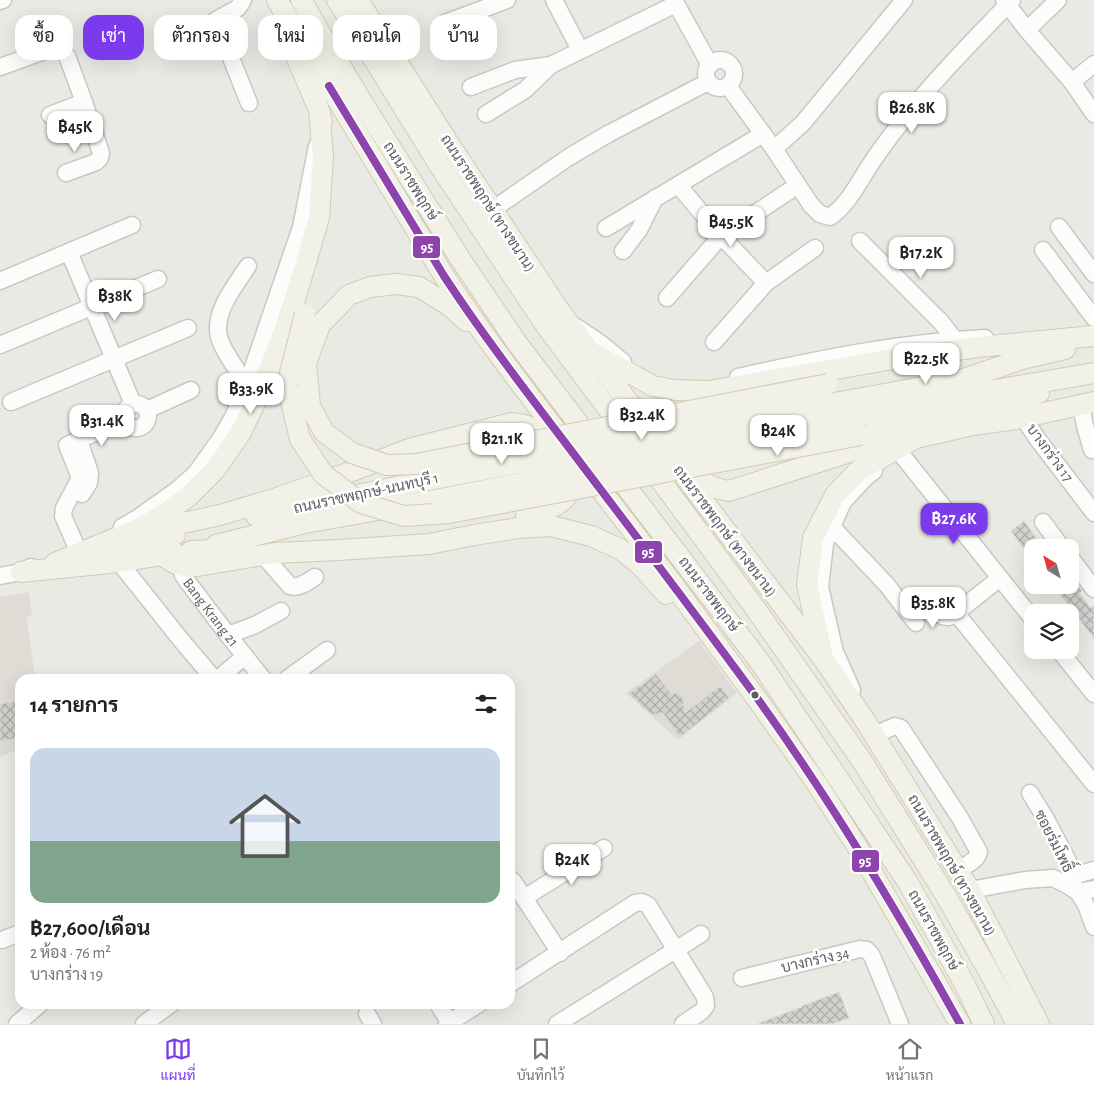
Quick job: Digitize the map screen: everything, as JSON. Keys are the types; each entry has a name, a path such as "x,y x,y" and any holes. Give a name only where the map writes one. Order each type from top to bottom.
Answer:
{"main road":[{"path":"272,0 319,110 330,153 333,193 330,227 312,320 306,363 310,406 324,432 352,453 387,465 416,464 828,384 953,362 1022,359"},
{"path":"277,0 444,276 496,350 670,580 817,784 863,856 960,1024"},
{"name":"ถนนราชพฤกษ์","path":"302,0 364,105 461,260 517,343 760,662 902,873 964,984 984,1024"},
{"name":"ถนนราชพฤกษ์","path":"336,0 440,165 544,323 755,608 862,761 946,896 1017,1024"},
{"name":"ถนนราชพฤกษ์ (ทางขนาน)","path":"358,0 367,15"},
{"path":"392,60 440,165"},
{"name":"ถนนราชพฤกษ์ (ทางขนาน)","path":"395,60 492,210 568,322 824,660 870,729 970,890 1039,1024"},
{"path":"55,563 138,529 161,516 189,496 215,470 240,434 261,391 291,313 319,218 323,157 319,110"},
{"path":"496,350 450,306 419,287 396,284 370,287 349,295 312,320 287,385 300,439 323,474 361,503 404,516 449,513 856,427"},
{"path":"590,352 653,386 675,390 709,391 887,360 1094,336"},
{"name":"ถนนราชพฤกษ์-นนทบุรี 1","path":"21,572 273,512 434,478 961,380 1022,359 1094,342"},
{"name":"ถนนราชพฤกษ์-นนทบุรี 1","path":"21,572 119,562 162,555 185,559 305,523 856,427 989,391 1094,375"},
{"path":"709,391 689,410 687,436 696,473 706,484 716,489 729,491 859,448 916,438 973,424 1020,418 1088,403"},
{"path":"138,529 220,515 274,499 409,449 512,423 523,424 538,431 568,492 566,498 559,504 526,516"},
{"path":"824,660 808,585 813,538 835,495 858,471 916,438"},
{"path":"185,559 326,545 526,516 557,516 584,522 620,538 670,580"},
{"path":"185,559 191,567 275,553 429,544 500,531 551,526 591,536 620,549 640,565 671,599 704,627"},
{"path":"1007,962 1028,1024"}],"street":[{"path":"243,0 238,8 216,20 249,103"},
{"path":"467,15 507,0"},
{"path":"554,0 580,50"},
{"path":"774,149 803,123 903,0"},
{"path":"728,86 774,149 811,205 820,214 830,217 839,211 847,201 910,110 948,66 1014,11 1058,0"},
{"path":"486,114 525,90 551,65 675,2 710,65"},
{"path":"1014,11 1072,82 1094,114"},
{"path":"0,67 50,49 60,50 67,56 101,153 100,158 96,162 66,173"},
{"path":"717,61 725,61 731,65 734,73 733,80 728,86 714,87 708,82 707,70 710,65 717,61"},
{"path":"1072,82 1094,64"},
{"path":"471,86 515,70 551,65"},
{"path":"492,210 569,157 608,134 708,82"},
{"path":"50,115 84,102"},
{"path":"21,572 136,520 177,490 196,473 221,438 233,417 247,385 300,228 321,133"},
{"path":"606,228 763,134"},
{"path":"678,185 721,236 766,283"},
{"path":"667,298 721,236 789,191"},
{"path":"623,251 638,230 655,198"},
{"path":"0,281 132,225"},
{"path":"1059,228 1094,274"},
{"path":"860,241 941,322 955,340"},
{"path":"714,342 766,283 815,248"},
{"path":"1043,250 1094,318"},
{"path":"69,252 114,359 140,407 149,418 142,427 133,428 130,426 125,420 127,408 140,407 191,390"},
{"path":"247,385 219,338 218,324 220,314 229,294 248,266"},
{"path":"0,345 158,278"},
{"path":"568,322 600,343 621,361 652,376 676,382 705,382 738,377 881,348 1094,327"},
{"path":"11,402 188,328"},
{"path":"1088,403 1085,426 1092,450"},
{"path":"958,870 979,855 960,818 901,728 895,726 870,729 835,652 820,587 825,543 843,502 865,478 901,454 921,447 976,434 1020,418"},
{"name":"บางกร่าง 17","path":"1020,418 1094,513"},
{"path":"81,546 64,516 64,508 80,478 73,443 125,420"},
{"path":"901,454 1024,608"},
{"path":"1042,522 1055,539"},
{"path":"832,527 888,585 916,623"},
{"path":"263,556 290,586 295,588 315,577"},
{"name":"Bang Krang 21","path":"185,559 183,575 260,674"},
{"path":"119,562 181,640 212,674"},
{"path":"1079,570 1094,589"},
{"name":"ถนนราชพฤกษ์-นนทบุรี 1","path":"0,576 21,572"},
{"path":"920,596 940,615 950,617 1000,578"},
{"path":"228,635 255,625 281,611"},
{"path":"956,613 1094,784"},
{"path":"294,674 327,650"},
{"path":"223,674 246,656"},
{"path":"1066,659 1094,694"},
{"name":"ซอยร่มโพธิ์","path":"1030,793 1065,854 1080,887 1094,927"},
{"path":"524,898 604,848"},
{"path":"970,890 1025,880 1053,878 1080,887 1094,870"},
{"path":"515,884 560,952"},
{"path":"515,981 635,903 642,902 648,905 705,997 706,1006 701,1012 683,1024"},
{"path":"557,1024 701,934"},
{"path":"2,940 15,935"},
{"name":"บางกร่าง 34","path":"742,978 860,949 867,950 872,956 900,1024"},
{"path":"17,1024 34,1009"},
{"path":"144,1024 164,1009"},
{"path":"441,1009 448,1023 471,1009"}],"shaded area":[{"path":"29,592 32,616 26,617 34,674 15,674 15,750 0,757 0,597"},
{"path":"699,641 737,693 678,740 626,693"}],"building":[{"path":"1024,521 1037,539 1024,539 1024,548 1011,531"},
{"path":"1079,593 1091,608 1094,606 1094,638 1079,619 1079,604 1068,604 1060,594"},
{"path":"656,674 672,695 674,693 682,696 685,713 720,686 729,698 680,737 663,713 652,715 629,693"},
{"path":"15,702 15,739 0,741 0,704"},
{"path":"839,992 849,1018 832,1024 759,1024 759,1023"}],"transit line":[{"name":"95","path":"329,86 444,276 475,321 523,388 757,698 812,777 913,940 960,1024"}]}
